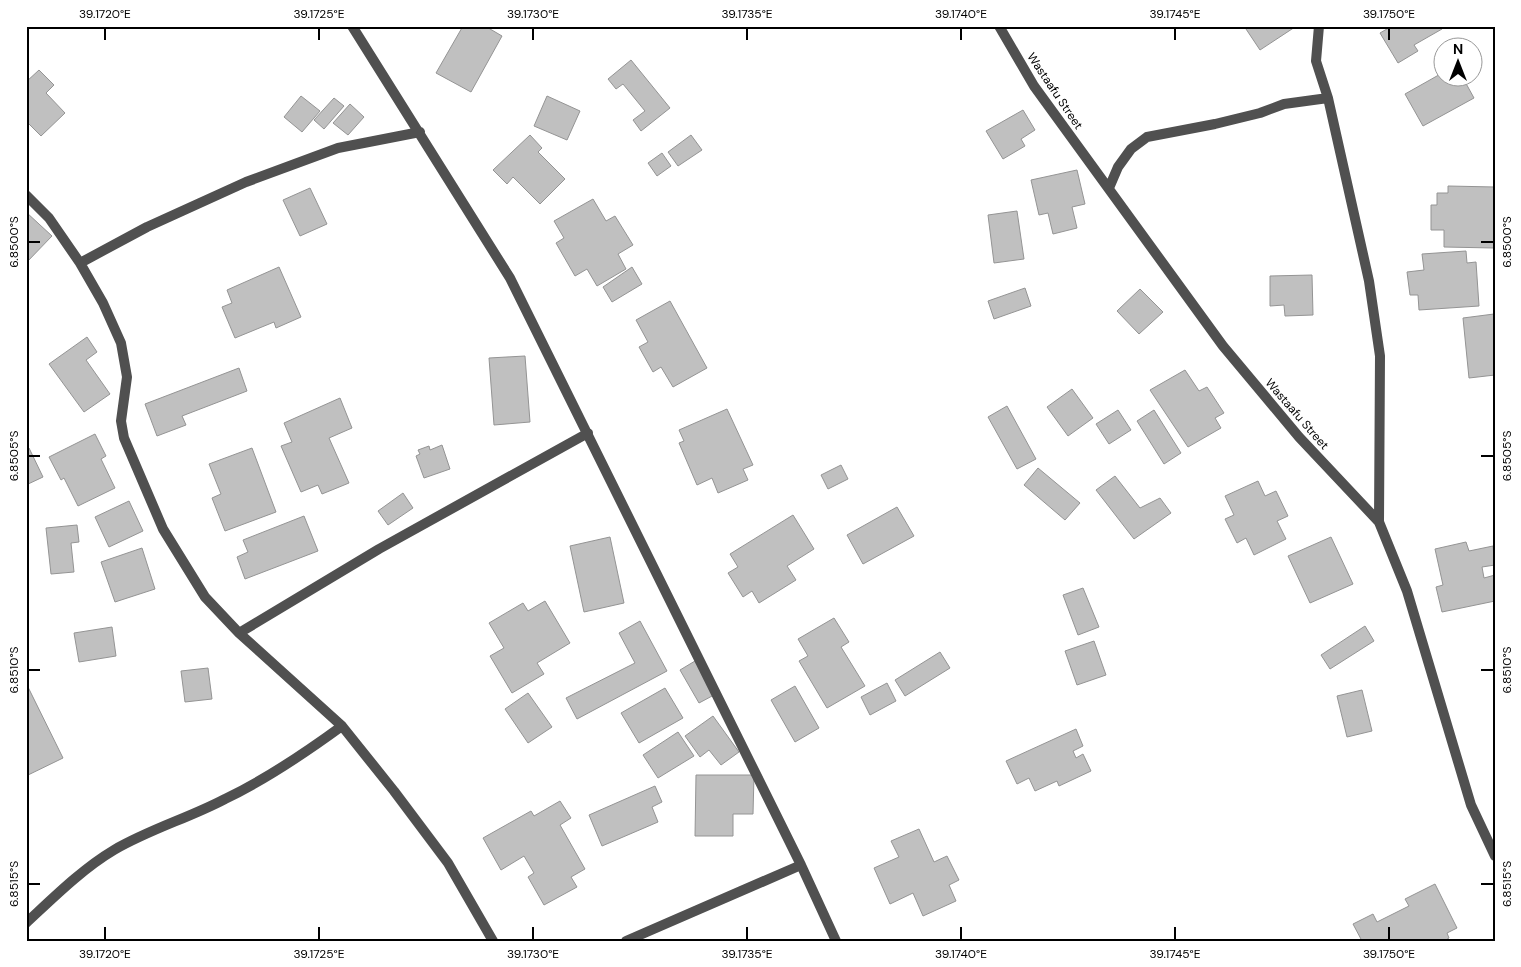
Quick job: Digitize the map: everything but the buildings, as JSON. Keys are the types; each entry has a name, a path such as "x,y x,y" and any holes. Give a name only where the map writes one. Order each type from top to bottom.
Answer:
{"street":[{"path":"352,26 510,278 801,864 836,941"},
{"name":"Wastaafu Street","path":"999,26 1034,86 1223,346 1299,437 1379,522 1406,591 1471,805 1495,856"},
{"path":"1319,26 1316,61 1328,98 1369,280 1380,356 1379,522"},
{"path":"1109,188 1118,167 1131,149 1147,138 1224,122 1284,104 1328,98"},
{"path":"80,263 148,227 246,182 338,148 420,132"},
{"path":"26,195 49,218 80,263 103,303 121,344 127,377 121,421 124,438 163,529 205,597 239,633 342,726 448,863 493,941"},
{"path":"239,633 379,548 588,433"},
{"path":"26,923 64,888 113,850 160,827 225,800 294,761 342,726"},
{"path":"626,941 801,864"}]}
